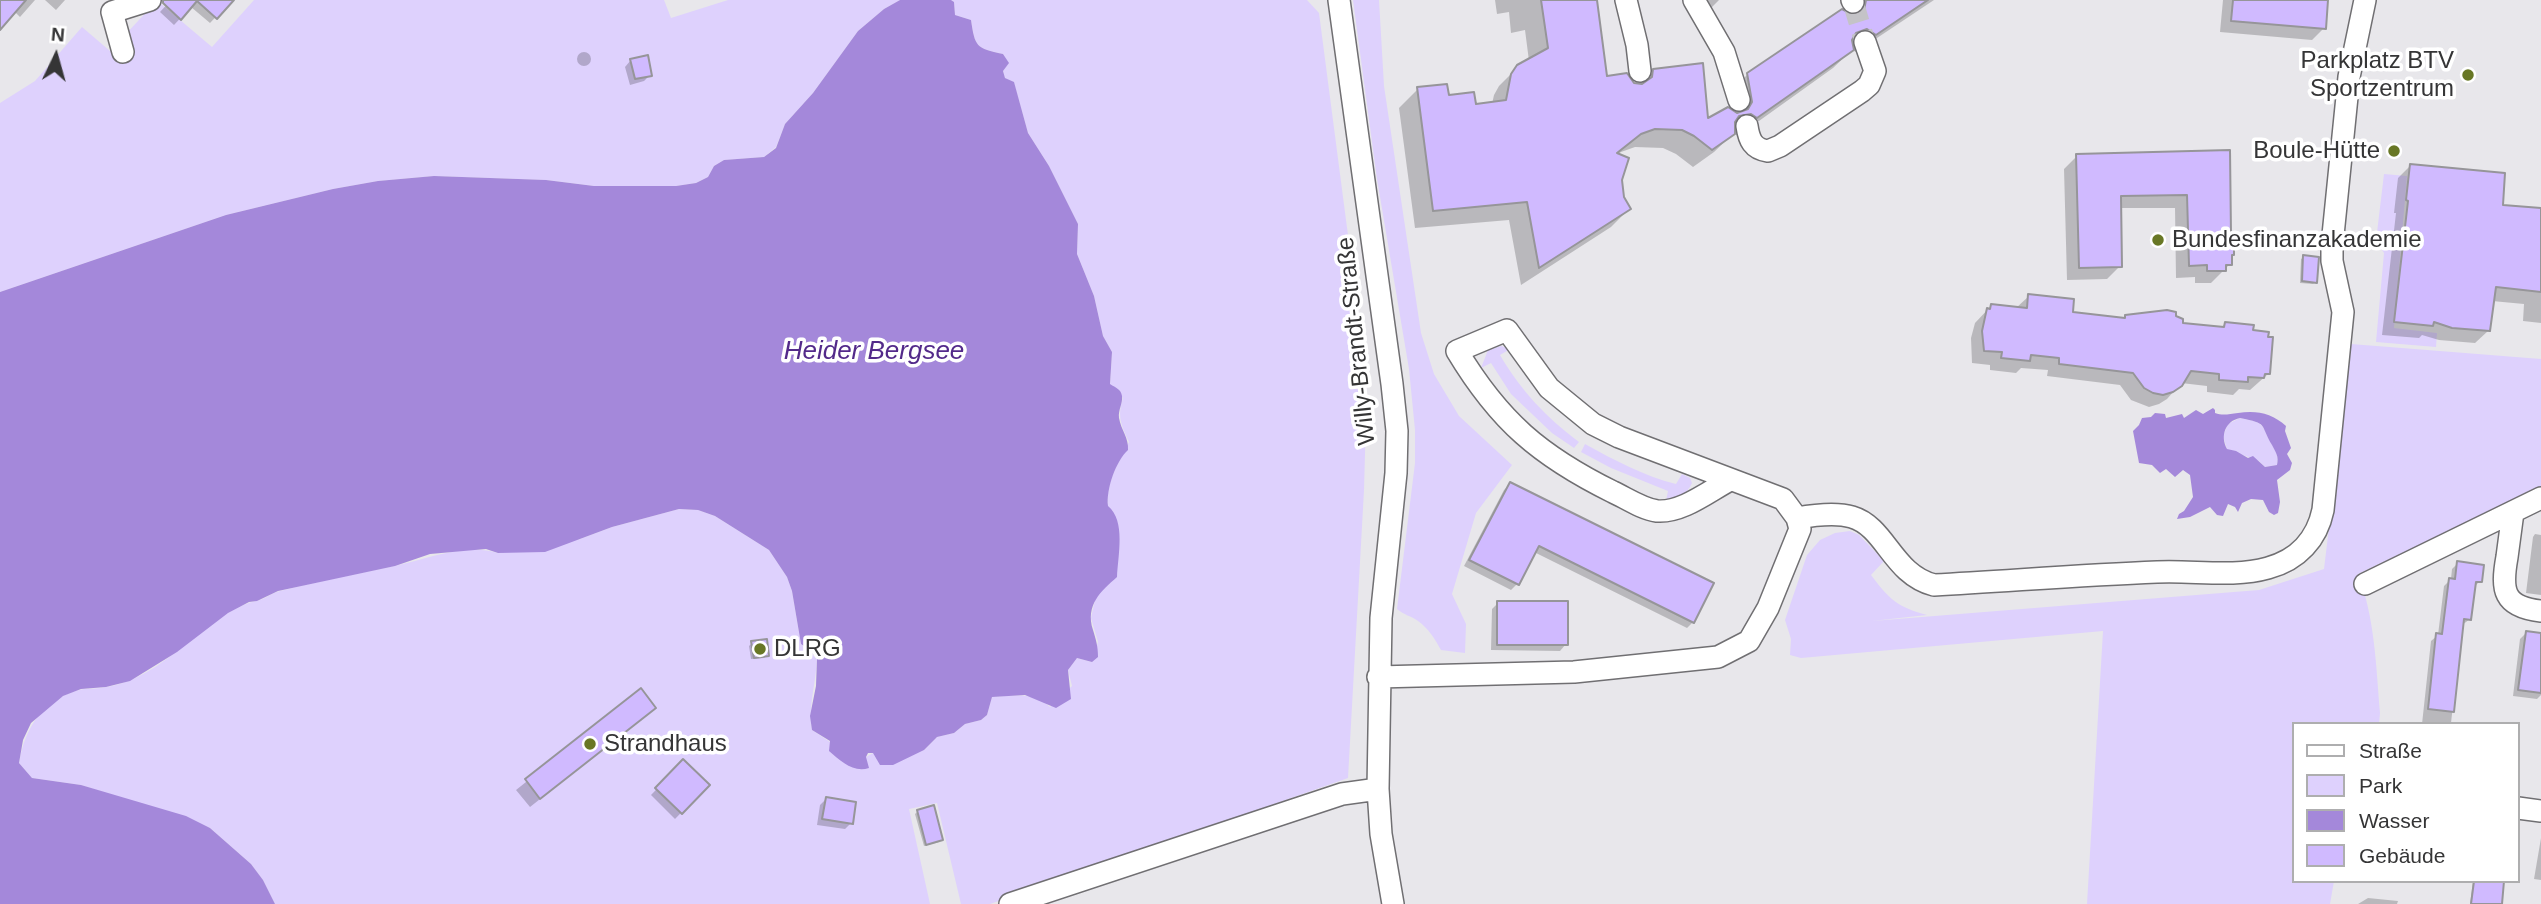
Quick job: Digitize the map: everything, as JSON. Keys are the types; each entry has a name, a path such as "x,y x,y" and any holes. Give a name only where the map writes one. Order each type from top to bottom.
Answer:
{"street":[{"path":"123,52 111,6 150,0"},
{"name":"Willy-Brandt-Straße","path":"1339,0 1397,431 1396,473 1381,618 1378,677 1378,789 1381,834 1393,904"},
{"path":"1626,0 1640,71"},
{"path":"1694,0 1724,52 1739,100"},
{"path":"1797,518 1814,515 1851,516 1866,524 1912,577 1934,585 2154,572 2244,573 2270,568 2302,550 2320,525 2323,510 2343,312 2332,261 2332,245 2349,77 2365,0"},
{"path":"1747,126 1754,146 1769,151 1862,91 1869,85 1875,71 1865,42"},
{"path":"1378,677 1574,672 1718,657 1749,641 1768,608 1800,529 1797,518 1783,499 1619,437 1592,424 1549,388 1507,330 1457,351 1508,422 1549,456 1648,509 1670,510 1730,480"},
{"path":"2365,584 2541,498"},
{"path":"2513,512 2504,575 2505,593 2516,604 2529,610 2541,611"},
{"path":"1010,904 1342,794 1378,789"},
{"path":"2520,808 2541,811"}],"green space":[{"path":"254,0 664,0 671,18 728,0 900,0 884,9 858,31 813,93 785,124 776,147 764,157 724,160 714,166 708,177 696,183 676,186 594,186 546,180 434,176 378,181 226,215 0,292 0,103 35,81 82,27 110,51 152,6 160,3 212,47"},
{"path":"951,0 1307,0 1319,13 1367,381 1364,490 1348,778 990,904 961,904 937,803 909,809 930,904 275,904 251,864 210,828 81,785 32,778 19,763 31,727 45,708 55,701 79,690 112,686 140,676 231,611 277,592 446,553 485,550 498,553 580,539 612,527 679,509 698,510 715,516 769,550 787,577 801,644 817,659 812,730 830,742 830,751 866,757 873,753 877,756 924,750 937,737 954,733 965,724 981,720 987,715 992,697 1030,697 1050,707 1072,686 1068,670 1077,658 1092,662 1098,642 1091,618 1109,490 1117,464 1129,442 1121,420 1123,398 1110,385 1112,352 1103,336 1094,296 1077,254 1078,224 1049,166 1028,133 1014,83 1005,78 1003,71 1008,63 1003,54 978,45 971,20 955,15 954,2"},
{"path":"1353,0 1379,0 1384,86 1421,333 1434,374 1459,416 1512,465 1476,513 1452,594 1466,624 1465,653 1441,650 1422,624 1397,609 1415,463 1415,430 1409,369 1377,179"},
{"path":"2384,174 2407,176 2394,328 2437,333 2436,347 2376,342 2384,253 2376,241"},
{"path":"2351,344 2541,359 2541,487 2358,574 2374,642 2379,722 2292,722 2292,883 2334,883 2330,904 2087,904 2103,631 1801,658 1790,655 1791,639 1785,620 1807,555 1820,540 1835,533 1850,531 1859,535 1884,561 1871,575 1883,590 1894,601 1908,609 1927,615 1872,621 2259,590 2324,569"},
{"path":"1501,346 1510,349 1500,355 1526,392 1545,413 1579,442 1574,448 1552,433 1511,394 1491,363 1481,368 1488,350"},
{"path":"2240,418 2261,425 2277,454 2277,465 2265,467 2259,461 2227,449 2223,436 2228,424"},
{"path":"1585,444 1652,477 1676,484 1682,474 1690,478 1692,483 1685,493 1666,501 1668,491 1611,468 1581,452"}],"water":[{"name":"Heider Bergsee","path":"900,0 951,0 954,2 955,15 971,20 978,45 1003,54 1009,63 1003,71 1005,78 1014,82 1028,133 1049,166 1078,224 1077,254 1094,296 1103,336 1112,352 1110,384 1121,394 1119,418 1128,446 1113,476 1108,499 1108,506 1114,512 1119,529 1117,577 1100,593 1091,613 1098,657 1092,662 1077,658 1068,670 1071,699 1056,708 1025,695 992,697 987,715 981,720 965,724 954,733 937,737 924,750 893,765 880,765 873,753 868,753 866,757 869,768 858,769 829,751 830,741 812,730 810,716 816,686 817,659 801,644 787,577 769,550 715,516 698,510 679,509 612,527 545,552 498,553 486,549 430,554 395,566 278,591 249,602 228,613 177,652 130,681 81,689 63,696 31,723 23,740 19,763 32,778 81,785 186,816 210,828 251,864 275,904 0,904 0,292 226,215 378,181 434,176 546,180 594,186 676,186 696,183 708,177 714,166 724,160 764,157 776,148 785,124 813,93 858,31 884,9"},
{"path":"2213,408 2215,413 2221,414 2257,412 2269,415 2286,426 2291,448 2287,454 2292,463 2290,470 2277,480 2280,502 2278,513 2274,515 2269,512 2263,500 2251,499 2242,503 2238,512 2228,504 2223,516 2217,515 2210,507 2190,517 2177,519 2193,497 2190,475 2183,470 2175,477 2166,469 2160,473 2152,465 2139,463 2133,431 2142,418 2151,417 2155,413 2165,414 2166,418 2182,414 2184,418 2196,410 2203,414","holes":["2240,418 2264,428 2277,455 2277,465 2265,467 2253,456 2248,458 2227,449 2224,439 2227,426"]}],"building":[{"path":"0,0 26,0 0,30"},
{"path":"163,0 234,0 217,19 197,1 181,20"},
{"path":"1541,0 1597,0 1607,76 1627,73 1634,83 1642,84 1652,77 1653,69 1703,63 1708,118 1728,107 1737,113 1748,109 1752,102 1747,73 1842,9 1853,15 1864,10 1866,0 1928,0 1876,35 1867,29 1856,33 1852,40 1854,50 1757,118 1751,114 1739,116 1735,122 1735,134 1712,150 1682,130 1655,129 1641,134 1617,153 1629,158 1622,180 1624,197 1631,209 1539,268 1527,202 1433,211 1417,87 1447,84 1449,95 1474,92 1476,104 1506,100 1511,74 1517,65 1548,48"},
{"path":"2233,0 2328,0 2326,29 2231,21"},
{"path":"648,55 652,76 635,79 630,59"},
{"path":"2230,150 2231,235 2234,235 2234,255 2232,265 2226,265 2226,271 2207,271 2207,265 2189,266 2187,195 2121,196 2122,267 2079,268 2076,154"},
{"path":"2410,164 2505,173 2503,205 2541,208 2541,292 2496,287 2490,331 2452,328 2434,322 2433,326 2394,322"},
{"path":"2303,255 2319,257 2317,283 2302,281"},
{"name":"Bundesfinanzakademie","path":"2028,294 2074,299 2073,312 2125,318 2125,315 2167,310 2176,312 2176,316 2183,319 2183,323 2224,327 2225,322 2254,325 2253,330 2269,332 2268,337 2273,337 2270,374 2265,374 2264,378 2248,377 2248,382 2219,380 2219,374 2191,371 2182,386 2163,395 2144,388 2133,373 2059,364 2059,358 2031,355 2030,361 2001,358 2002,352 1984,351 1982,331 1987,308 1990,309 1991,304 2027,308"},
{"path":"1510,482 1714,583 1694,623 1539,546 1519,585 1469,560"},
{"path":"2457,561 2484,565 2482,582 2476,582 2471,620 2464,619 2454,712 2428,709 2436,633 2442,634 2449,578 2455,579"},
{"path":"1497,601 1568,601 1568,645 1497,645"},
{"path":"2526,631 2541,633 2541,693 2518,690"},
{"name":"DLRG","path":"767,639 769,656 754,658 751,641"},
{"name":"Strandhaus","path":"641,688 656,708 540,799 525,779"},
{"path":"683,759 710,785 682,814 655,788"},
{"path":"826,797 856,802 853,824 822,819"},
{"path":"934,805 943,840 926,845 917,810"},
{"path":"2474,883 2504,883 2502,904 2471,904"}],"tunnel":[{"path":"1853,2 1865,42"}],"place":[{"name":"Parkplatz BTV Sportzentrum","path":"2468,75"},
{"name":"Boule-Hütte","path":"2394,151"},
{"name":"Bundesfinanzakademie","path":"2158,240"},
{"name":"DLRG","path":"760,649"},
{"name":"Strandhaus","path":"590,744"}]}
